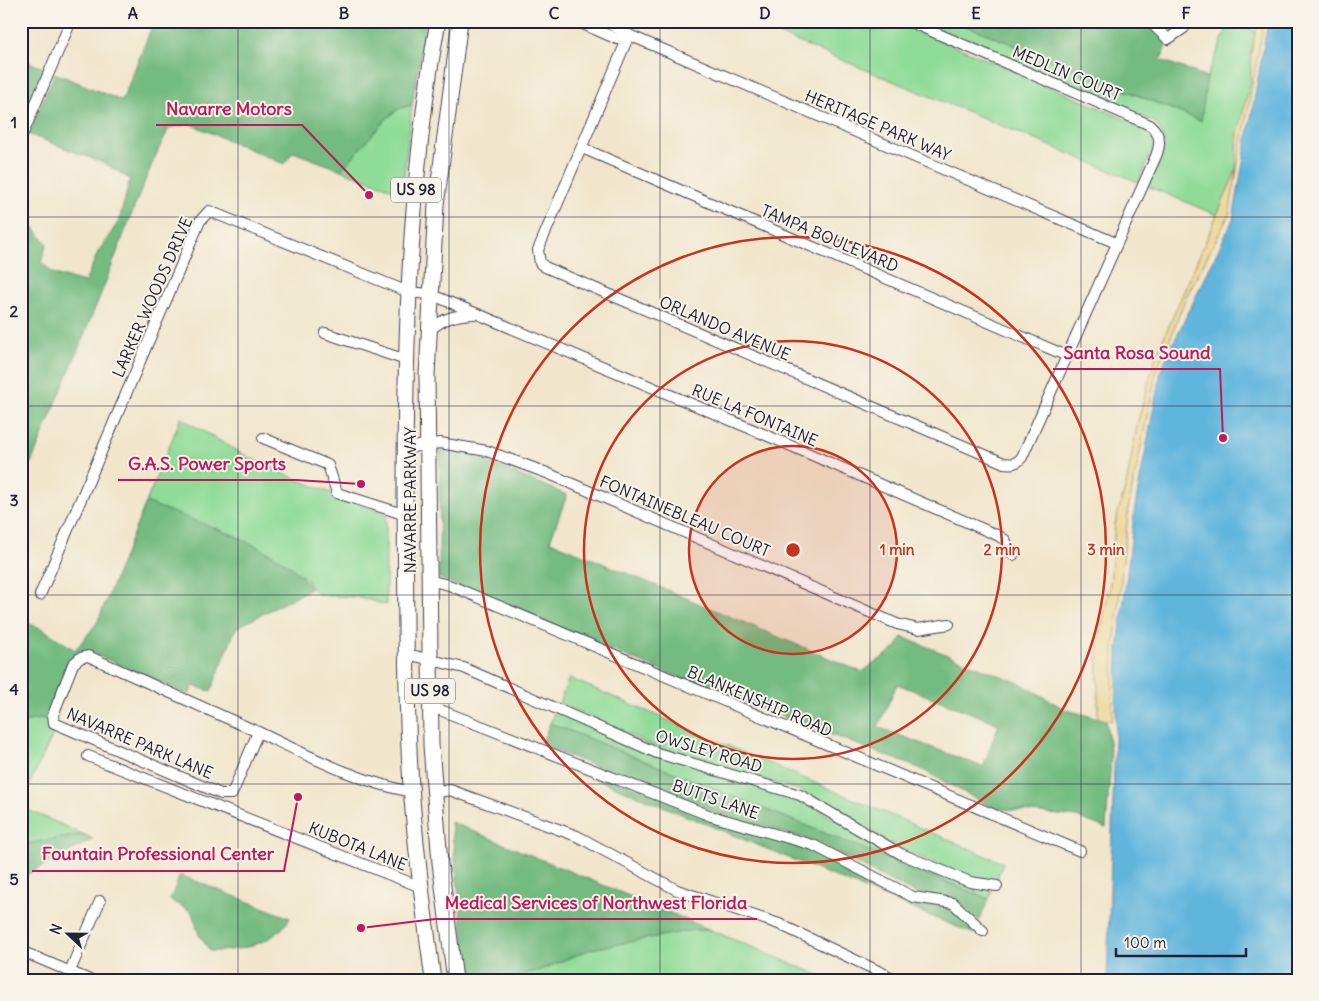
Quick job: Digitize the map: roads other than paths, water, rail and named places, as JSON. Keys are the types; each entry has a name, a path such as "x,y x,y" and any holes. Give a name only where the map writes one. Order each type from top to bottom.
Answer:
{"highway":[{"name":"NAVARRE PARKWAY","path":"455,980 433,793 429,658 427,446 430,294 436,205 460,21"},
{"name":"NAVARRE PARKWAY","path":"433,980 421,887 412,792 407,654 405,448 408,292 421,139 438,25"}],"street":[{"path":"21,138 71,21"},
{"name":"HERITAGE PARK WAY","path":"576,21 617,39 629,35"},
{"name":"HERITAGE PARK WAY","path":"604,21 629,35 1116,243"},
{"name":"MEDLIN COURT","path":"908,21 1150,125 1159,135 1159,148 1116,243"},
{"path":"1149,21 1168,39 1184,28 1176,21"},
{"name":"ORLANDO AVENUE","path":"629,35 538,250 540,263 1004,463 1012,464 1022,457 1067,356"},
{"name":"TAMPA BOULEVARD","path":"582,148 1067,356"},
{"name":"LARKER WOODS DRIVE","path":"40,595 200,221 206,212 212,212 408,292"},
{"path":"1067,356 1116,243"},
{"name":"RUE LA FONTAINE","path":"408,292 430,294 1000,536 1005,540 1013,555"},
{"name":"RUE LA FONTAINE","path":"429,331 443,319 477,314"},
{"path":"325,332 406,360"},
{"path":"263,438 328,465 337,493 406,515"},
{"name":"FONTAINEBLEAU COURT","path":"405,448 440,443 467,446 504,457 907,628 927,629 949,624"},
{"name":"BLANKENSHIP ROAD","path":"428,580 466,593 1080,851"},
{"name":"OWSLEY ROAD","path":"407,654 429,658 472,671 657,753 800,795 901,854 970,882 997,886"},
{"name":"NAVARRE PARK LANE","path":"258,732 232,794 221,794 60,726 52,720 73,664 80,658 88,656 361,777 388,787 412,792"},
{"name":"BUTTS LANE","path":"430,706 711,816 813,845 913,897 953,903 983,931"},
{"name":"KUBOTA LANE","path":"88,756 421,887"},
{"path":"433,793 450,790 577,836 677,890 779,924 897,980"},
{"path":"70,971 100,901"},
{"path":"21,951 90,980"}],"water":[{"path":"1268,21 1298,21 1298,980 1107,980 1118,649 1135,506 1161,369 1233,219"}],"place":[{"name":"Navarre Motors","path":"369,195"},
{"name":"Santa Rosa Sound","path":"1223,438"},
{"name":"G.A.S. Power Sports","path":"361,484"},
{"name":"Fountain Professional Center","path":"298,797"},
{"name":"Medical Services of Northwest Florida","path":"361,928"}]}
